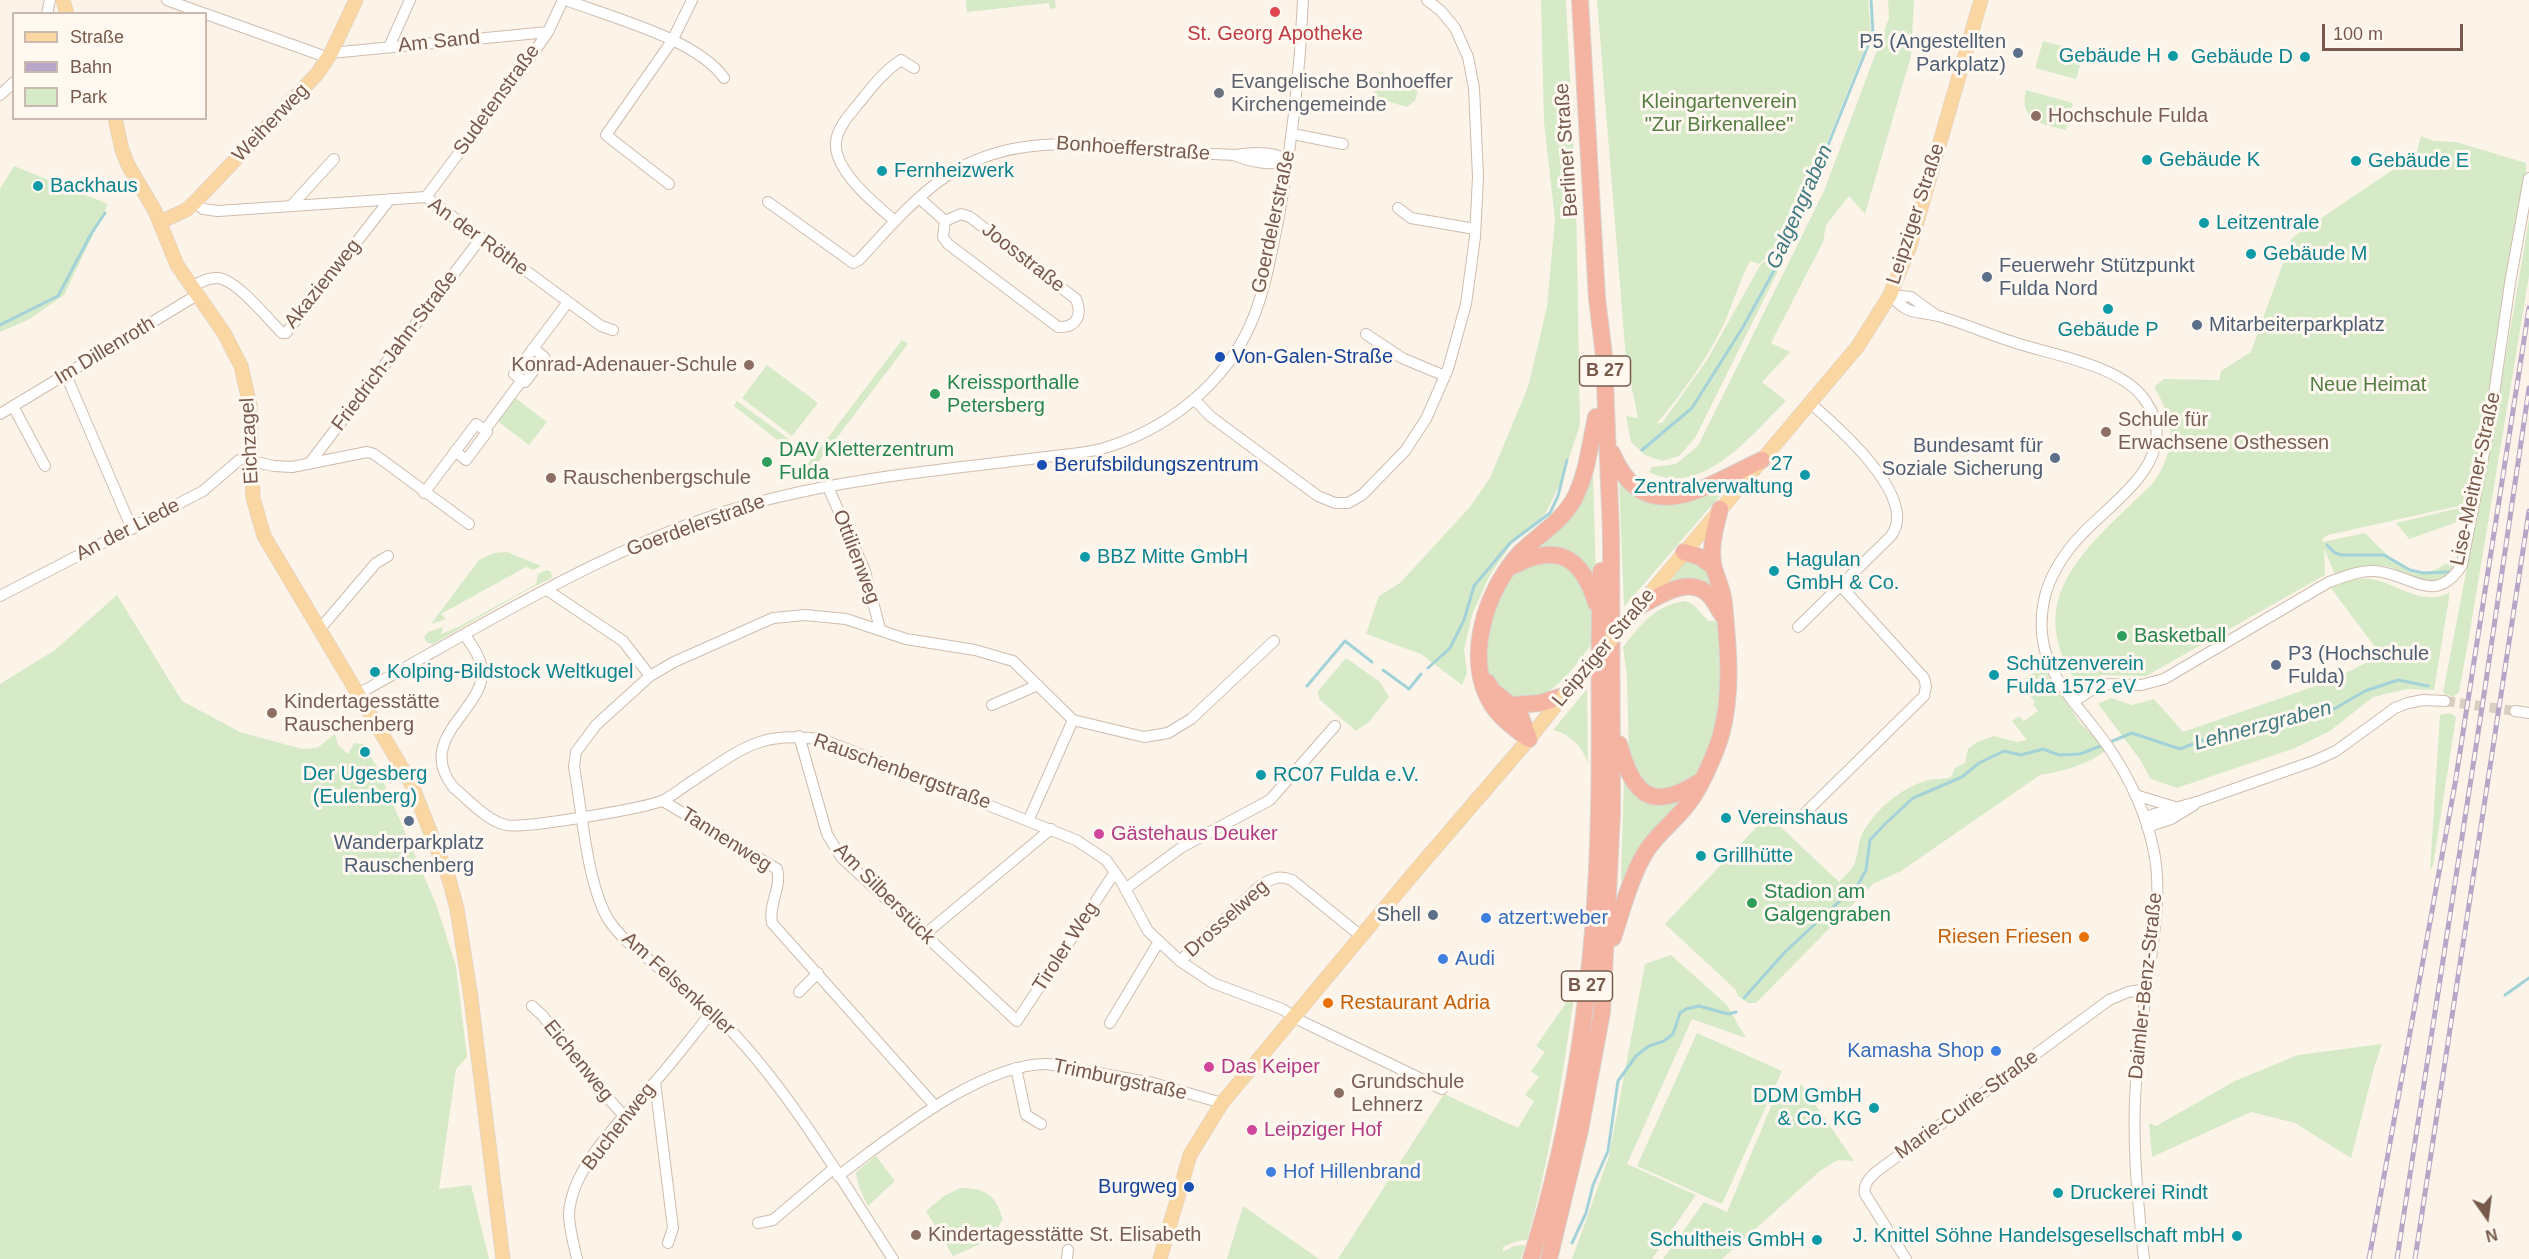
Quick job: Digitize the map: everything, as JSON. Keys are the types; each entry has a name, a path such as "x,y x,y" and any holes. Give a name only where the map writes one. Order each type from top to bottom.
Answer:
{"highway":[{"name":"Berliner Straße","path":"1580,0 1597,298"},
{"name":"B 27","path":"1549,1259 1547,1236 1585,1002 1594,913 1599,813 1601,554 1594,356 1597,298"},
{"name":"B 27","path":"1531,1259 1547,1236 1588,1086 1602,1012 1606,962 1614,723 1608,444 1604,356 1597,298"},
{"path":"1529,739 1513,728 1493,707 1487,695 1479,657 1483,627 1487,610 1507,569 1522,551 1560,518 1572,503 1580,486 1596,417"},
{"path":"1608,444 1627,482 1639,491 1657,498 1690,493 1762,460"},
{"path":"1606,962 1629,889 1645,852 1655,838 1691,801 1716,751 1726,712 1730,666 1712,543 1720,509"},
{"path":"1684,552 1700,557 1714,567"},
{"path":"1507,569 1541,554 1557,554 1570,560 1582,570 1590,584 1599,615"},
{"path":"1635,612 1678,588 1687,586 1705,592 1723,613"},
{"path":"1481,674 1493,692 1513,705 1524,721 1529,739"},
{"path":"1513,705 1560,700"},
{"path":"1614,723 1626,768 1632,781 1641,790 1664,798 1683,793 1700,782"}],"main road":[{"name":"Weiherweg","path":"160,222 186,210 195,202 317,74 330,55 356,0"},
{"name":"Leipziger Straße","path":"1164,1257 1190,1155 1222,1103 1858,346 1900,275 1919,218 1981,0"},
{"name":"Eichzagel","path":"115,120 128,165 160,222 177,265 224,333 240,366 250,405 253,498 261,530 411,783 449,879 457,909 471,999 503,1259"}],"street":[{"path":"167,0 200,12"},
{"path":"389,47 410,0"},
{"path":"564,0 672,41 716,66 724,78"},
{"name":"Sudetenstraße","path":"426,197 548,32 564,0"},
{"path":"669,183 606,135 672,41 692,0"},
{"name":"Goerdelerstraße","path":"358,694 547,590 620,553 710,516 770,498 828,487 1101,449 1152,429 1194,399 1228,362 1250,326 1269,263 1293,134 1303,0"},
{"path":"1194,399 1210,416 1318,496 1335,503 1348,502 1362,495 1404,451 1426,419 1445,376 1466,304 1475,230 1478,177 1474,88 1468,57 1455,28 1441,11 1426,0"},
{"path":"207,15 330,55"},
{"name":"Am Sand","path":"330,55 548,32"},
{"path":"895,221 845,171 839,161 836,143 849,116 886,70 901,60 914,68"},
{"path":"0,95 12,84"},
{"name":"Goerdelerstraße","path":"1293,134 1343,144"},
{"name":"Bonhoefferstraße","path":"768,202 853,263 859,260 919,198 945,177 970,163 1001,152 1039,144 1077,143 1236,155 1251,153 1279,155 1288,160"},
{"path":"291,206 334,159"},
{"name":"Lise-Meitner-Straße","path":"2073,702 2101,684 2141,685 2164,679 2329,582 2350,574 2373,571 2394,575 2424,587 2436,586 2454,577 2462,565 2490,423 2510,283 2529,178"},
{"name":"An der Röthe","path":"195,202 203,209 210,211 426,197 601,326 613,330"},
{"path":"919,198 945,221"},
{"name":"Akazienweg","path":"194,291 212,278 225,280 251,299 282,333 286,333 390,199"},
{"path":"1398,208 1411,218 1475,230"},
{"name":"Joosstraße","path":"961,214 970,217 1076,299 1080,308 1075,323 1067,328 1058,327 948,244 943,237 945,221 961,214"},
{"name":"Friedrich-Jahn-Straße","path":"309,464 481,238"},
{"name":"Im Dillenroth","path":"0,414 66,375 194,291"},
{"name":"Daimler-Benz-Straße","path":"1890,295 1911,297 1938,316 2070,359 2127,381 2143,397 2153,417 2156,441 2146,470 2075,542 2057,566 2047,586 2041,612 2043,642 2049,667 2111,751 2135,795 2154,853 2158,895 2137,1073 2133,1152 2144,1259"},
{"path":"424,493 476,423 485,430 522,380 514,374 568,302"},
{"path":"1366,334 1402,358 1445,376"},
{"path":"66,375 132,529"},
{"path":"1798,627 1896,529 1897,508 1893,498 1860,448 1810,403"},
{"path":"13,406 45,466"},
{"name":"Friedrich-Jahn-Straße","path":"251,459 283,467 367,452 374,454 469,524"},
{"name":"An der Liede","path":"0,596 203,491 239,460 251,459"},
{"name":"Ottilienweg","path":"828,487 865,571 880,629"},
{"path":"319,630 376,563 388,556"},
{"path":"1806,812 1924,696 1926,686 1924,678 1840,585"},
{"path":"547,590 623,641 650,676"},
{"name":"Am Felsenkeller","path":"893,1259 783,1095 739,1038 712,1012 633,946 610,922 599,901 593,879 574,767 576,752 605,715 650,676 674,662 773,618 805,615 846,619 906,639 975,650 1013,661 1073,720"},
{"name":"Rauschenbergstraße","path":"465,635 480,659 482,673 479,685 445,742 443,761 448,781 490,817 508,826 583,817 663,801 742,748 765,739 799,736 824,740 1029,819 1076,840 1106,860 1148,931 1180,962 1213,983 1282,1009 1293,1017 1442,1089"},
{"path":"1029,819 1073,720 1144,737 1168,733 1191,719 1274,641"},
{"path":"992,705 1038,685"},
{"path":"2145,822 2175,807 2200,801 2336,751 2395,708 2408,703 2440,701"},
{"path":"2515,711 2529,713"},
{"path":"1125,889 1182,847 1270,800 1335,726"},
{"name":"Am Silberstück","path":"799,736 827,834 841,857 1017,1021"},
{"path":"2135,795 2175,807"},
{"name":"Tannenweg","path":"663,801 777,869 780,879 770,914 772,923 935,1106"},
{"path":"2145,822 2171,819 2200,801"},
{"path":"924,935 1051,829"},
{"name":"Tiroler Weg","path":"1017,1021 1115,872"},
{"name":"Drosselweg","path":"1180,962 1261,885 1273,877 1282,876 1292,880 1361,936"},
{"path":"1110,1023 1158,943"},
{"path":"799,992 818,973"},
{"name":"Marie-Curie-Straße","path":"1906,1259 1865,1194 1864,1188 1867,1181 1876,1172 2109,1000 2128,992 2147,989"},
{"name":"Eichenweg","path":"532,1006 543,1016 583,1070 624,1116"},
{"name":"Buchenweg","path":"577,1259 569,1213 576,1186 592,1157 624,1116 712,1012"},
{"name":"Trimburgstraße","path":"758,1223 773,1220 836,1173 935,1106 1016,1068 1034,1064 1060,1066 1153,1083 1222,1103"},
{"path":"1016,1068 1026,1115 1041,1124"},
{"path":"654,1082 673,1228 668,1242"}],"green space":[{"path":"966,0 1055,0 1056,8 1050,9 1049,3 967,12"},
{"path":"1541,0 1566,0 1576,197 1580,425 1561,482 1545,514 1512,543 1490,575 1473,612 1464,649 1467,673 1462,685 1421,654 1366,634 1379,596 1400,583 1470,507 1490,478 1528,387 1547,307 1555,220 1544,122"},
{"name":"Kleingartenverein \"Zur Birkenallee\"","path":"1597,0 1868,0 1871,33 1789,237 1759,264 1750,261 1723,326 1709,351 1684,389 1657,423 1662,423 1707,360 1761,264 1777,252 1781,265 1695,438 1679,456 1662,461 1645,455 1631,442 1626,416 1638,418 1626,360"},
{"path":"1888,0 1914,0 1911,56 1865,214 1849,196 1826,225 1823,242 1771,343 1790,352 1762,382 1786,401 1742,445 1707,470 1688,477 1669,478 1649,472 1652,467 1676,464 1698,446 1824,191 1889,18"},
{"path":"2043,41 2084,52 2076,79 2035,68"},
{"path":"1380,72 1419,86 1415,101 1407,107 1373,97"},
{"path":"2026,90 2073,103 2066,130 2048,126 2029,115 2024,100"},
{"name":"Neue Heimat","path":"2421,136 2434,141 2456,142 2526,163 2526,176 2472,503 2328,535 2322,539 2323,542 2365,533 2394,560 2411,570 2428,572 2458,557 2454,566 2444,577 2431,582 2415,579 2392,568 2376,565 2362,566 2335,574 2324,549 2325,575 2146,676 2101,675 2082,690 2063,657 2056,627 2058,600 2069,575 2086,551 2154,482 2167,458 2170,446 2169,423 2161,399 2154,387 2164,379 2219,380 2221,371 2251,352 2292,238 2416,154"},
{"path":"14,166 108,204 64,295 28,320 0,332 0,189"},
{"path":"2529,219 2529,276 2468,643 2459,692 2453,697 2443,693 2493,431"},
{"path":"902,340 908,344 810,473 804,469"},
{"path":"767,365 818,403 792,436 742,398"},
{"path":"514,397 547,422 529,445 496,420"},
{"path":"737,401 790,440 785,446 734,406"},
{"path":"1593,474 1596,579 1590,574 1534,554"},
{"path":"1736,477 1624,607 1619,480 1635,495"},
{"path":"2468,506 2466,519 2409,539 2396,523"},
{"path":"507,552 541,566 534,570 526,567 441,614 446,619 431,624 479,560 494,553"},
{"path":"1543,559 1571,566 1593,613 1593,643 1553,688 1535,698 1516,698 1500,691 1491,679 1486,662 1486,644 1495,606 1503,590 1522,568"},
{"path":"1686,560 1703,565 1716,588 1669,584"},
{"path":"546,570 551,572 552,578 433,644 426,642 424,637 428,632 443,627 441,634 460,626 536,584 538,574"},
{"path":"2352,579 2376,580 2422,596 2440,596 2450,592 2434,690 2407,689 2373,697 2330,731 2295,748 2177,788 2151,779 2139,758 2098,704 2111,698 2132,705 2154,699 2183,732 2330,681 2381,655 2331,588"},
{"path":"117,595 182,701 240,732 302,749 317,748 335,734 338,745 348,754 354,743 363,744 377,767 436,904 456,966 467,1057 456,1069 439,1189 471,1185 489,1259 0,1259 0,684 55,650"},
{"path":"1686,601 1695,606 1708,621 1716,621 1722,658 1720,702 1716,724 1702,763 1692,778 1663,791 1641,784 1629,755 1627,677 1623,647 1643,623 1657,611"},
{"path":"1346,658 1380,682 1389,697 1369,722 1356,731 1319,699 1318,691"},
{"path":"2042,667 2081,724 2107,750 2075,767 2040,775 1901,871 1873,884 1756,1003 1748,1003 1737,995 1736,990 1665,924 1768,815 1839,882 1854,864 1863,832 1869,823 1900,793 1919,783 1951,777 1955,768 1965,763 1968,749 1977,742 1994,736 2017,742 2027,740 2012,721 2019,716 2024,721 2038,711 2033,704 2035,702 2020,682"},
{"path":"1587,689 1588,764 1583,752 1575,742 1553,730"},
{"path":"2451,713 2456,717 2433,866 2430,870 2440,715"},
{"path":"1624,779 1629,785 1686,796 1622,889 1621,877"},
{"path":"1671,955 1726,1004 1746,1038 1692,1019 1627,1164 1696,1195 1652,1259 1572,1259 1609,1156 1645,964"},
{"path":"1575,990 1555,1116 1543,1178 1527,1240 1517,1241 1503,1247 1503,1252 1514,1246 1525,1245 1521,1259 1338,1259 1444,1094 1518,1128 1534,1101 1525,1095 1539,1077 1531,1071 1545,1052 1536,1046"},
{"path":"1697,1033 1782,1071 1722,1204 1637,1166"},
{"path":"2382,1044 2351,1158 2295,1123 2251,1112 2152,1157 2149,1123 2156,1126 2235,1081 2298,1055"},
{"path":"1801,1084 1854,1161 1838,1160 1821,1170 1722,1259 1663,1259 1704,1202 1727,1212 1779,1087 1794,1094"},
{"path":"876,1156 895,1181 868,1206 860,1189 856,1172"},
{"path":"960,1188 983,1191 988,1194 996,1203 1003,1219 990,1240 953,1256 926,1211 944,1196"},
{"path":"1243,1206 1319,1259 1227,1259"}],"waterway":[{"name":"Galgengraben","path":"1642,450 1692,408 1743,327 1788,245 1873,33 1871,0"},
{"path":"0,325 58,296 91,234 105,213"},
{"name":"Galgengraben","path":"1428,668 1450,648 1464,620 1474,586 1510,543 1550,513 1558,496 1567,460"},
{"path":"2327,545 2335,553 2341,555 2384,555 2410,570 2423,573 2449,572"},
{"name":"Galgengraben","path":"1307,686 1345,641 1372,662"},
{"name":"Galgengraben","path":"1383,670 1409,689 1421,674"},
{"name":"Lehnerzgraben","path":"2110,742 2132,733 2180,749 2206,739 2334,709 2365,691 2398,680 2428,686"},
{"name":"Lehnerzgraben","path":"1744,998 1784,953 1859,883 1866,870 1870,840 1913,798 1962,777 1979,763 2004,751 2021,755 2043,749 2059,755 2080,754 2103,745"},
{"path":"2505,995 2529,978"},
{"name":"Lehnerzgraben","path":"1572,1243 1586,1213 1593,1185 1608,1151 1618,1081 1636,1056 1649,1046 1664,1041 1673,1034 1680,1013 1686,1009 1699,1006 1728,1014 1736,1012"}],"tunnel":[{"path":"2445,701 2515,711"}],"railway":[{"path":"2369,1259 2455,784 2529,308"},
{"path":"2397,1259 2529,388"},
{"path":"2415,1259 2529,511"}],"place":[{"name":"St. Georg Apotheke","path":"1275,12"},
{"name":"P5 (Angestellten Parkplatz)","path":"2018,53"},
{"name":"Gebäude H","path":"2173,56"},
{"name":"Gebäude D","path":"2305,57"},
{"name":"Evangelische Bonhoeffer Kirchengemeinde","path":"1219,93"},
{"name":"Hochschule Fulda","path":"2036,116"},
{"name":"Gebäude K","path":"2147,160"},
{"name":"Gebäude E","path":"2356,161"},
{"name":"Fernheizwerk","path":"882,171"},
{"name":"Backhaus","path":"38,186"},
{"name":"Leitzentrale","path":"2204,223"},
{"name":"Gebäude M","path":"2251,254"},
{"name":"Feuerwehr Stützpunkt Fulda Nord","path":"1987,277"},
{"name":"Gebäude P","path":"2108,309"},
{"name":"Mitarbeiterparkplatz","path":"2197,325"},
{"name":"Von-Galen-Straße","path":"1220,357"},
{"name":"Konrad-Adenauer-Schule","path":"749,365"},
{"name":"Kreissporthalle Petersberg","path":"935,394"},
{"name":"Schule für Erwachsene Osthessen","path":"2106,432"},
{"name":"Bundesamt für Soziale Sicherung","path":"2055,458"},
{"name":"DAV Kletterzentrum Fulda","path":"767,462"},
{"name":"Berufsbildungszentrum","path":"1042,465"},
{"name":"27 Zentralverwaltung","path":"1805,475"},
{"name":"Rauschenbergschule","path":"551,478"},
{"name":"BBZ Mitte GmbH","path":"1085,557"},
{"name":"Hagulan GmbH & Co.","path":"1774,571"},
{"name":"Basketball","path":"2122,636"},
{"name":"P3 (Hochschule Fulda)","path":"2276,665"},
{"name":"Kolping-Bildstock Weltkugel","path":"375,672"},
{"name":"Schützenverein Fulda 1572 eV","path":"1994,675"},
{"name":"Kindertagesstätte Rauschenberg","path":"272,713"},
{"name":"Der Ugesberg (Eulenberg)","path":"365,752"},
{"name":"RC07 Fulda e.V.","path":"1261,775"},
{"name":"Vereinshaus","path":"1726,818"},
{"name":"Wanderparkplatz Rauschenberg","path":"409,821"},
{"name":"Gästehaus Deuker","path":"1099,834"},
{"name":"Grillhütte","path":"1701,856"},
{"name":"Stadion am Galgengraben","path":"1752,903"},
{"name":"Shell","path":"1433,915"},
{"name":"atzert:weber","path":"1486,918"},
{"name":"Riesen Friesen","path":"2084,937"},
{"name":"Audi","path":"1443,959"},
{"name":"Restaurant Adria","path":"1328,1003"},
{"name":"Kamasha Shop","path":"1996,1051"},
{"name":"Das Keiper","path":"1209,1067"},
{"name":"Grundschule Lehnerz","path":"1339,1093"},
{"name":"DDM GmbH & Co. KG","path":"1874,1108"},
{"name":"Leipziger Hof","path":"1252,1130"},
{"name":"Hof Hillenbrand","path":"1271,1172"},
{"name":"Burgweg","path":"1189,1187"},
{"name":"Druckerei Rindt","path":"2058,1193"},
{"name":"Kindertagesstätte St. Elisabeth","path":"916,1235"},
{"name":"J. Knittel Söhne Handelsgesellschaft mbH","path":"2237,1236"},
{"name":"Schultheis GmbH","path":"1817,1240"}]}
